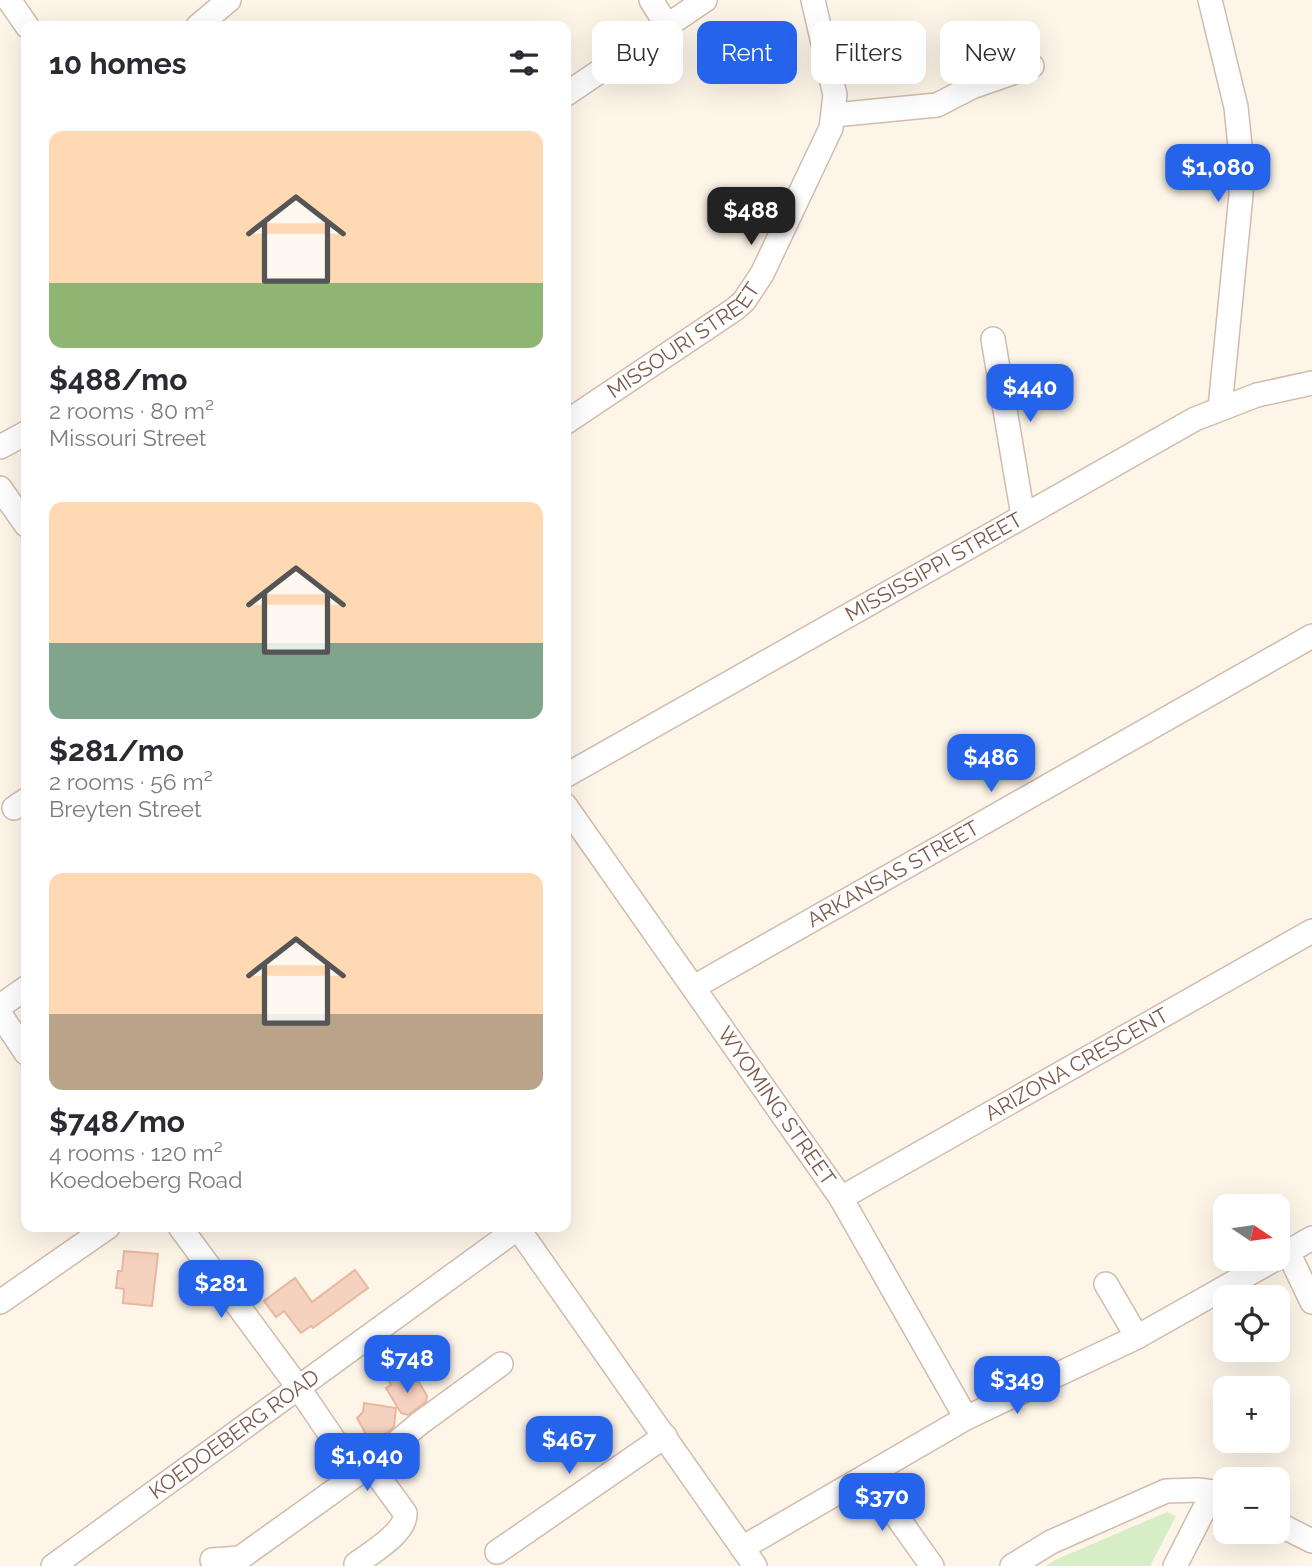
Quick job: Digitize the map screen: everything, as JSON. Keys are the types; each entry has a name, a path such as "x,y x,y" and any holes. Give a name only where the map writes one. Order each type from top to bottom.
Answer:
{"street":[{"path":"9,0 24,21"},
{"path":"204,21 229,0"},
{"path":"651,0 664,21"},
{"path":"671,21 705,0"},
{"name":"MISSOURI STREET","path":"571,419 744,301 762,274 819,158 834,115 835,95 813,0"},
{"path":"1210,0 1236,107 1241,156 1241,195 1220,408"},
{"path":"571,91 592,76"},
{"path":"834,115 937,105 983,84"},
{"path":"993,339 1024,516"},
{"name":"MISSISSIPPI STREET","path":"571,773 1195,419 1257,395 1312,383"},
{"path":"0,447 21,436"},
{"path":"0,488 21,518"},
{"name":"ARKANSAS STREET","path":"694,987 1312,636"},
{"name":"WYOMING STREET","path":"571,813 841,1198 966,1418"},
{"name":"ARIZONA CRESCENT","path":"841,1198 1312,931"},
{"path":"0,1006 21,991"},
{"path":"0,1014 21,1046"},
{"path":"0,1302 101,1232"},
{"path":"184,1232 298,1387 363,1469 405,1513 405,1521 399,1530 356,1564"},
{"name":"KOEDOEBERG ROAD","path":"53,1566 511,1232"},
{"path":"522,1232 748,1557 868,1476 966,1418 1137,1337 1254,1271"},
{"path":"1290,1251 1312,1238"},
{"path":"1290,1269 1312,1302"},
{"path":"1106,1284 1137,1337"},
{"path":"212,1560 240,1558 501,1364"},
{"path":"497,1552 665,1436"},
{"path":"868,1476 932,1566"},
{"path":"1012,1566 1051,1542 1153,1495 1179,1489 1213,1494"},
{"path":"1175,1566 1213,1505"},
{"path":"1290,1530 1312,1541"}],"green space":[{"path":"1167,1512 1176,1516 1150,1566 1046,1566 1055,1560"}],"building":[{"path":"124,1251 158,1254 152,1306 123,1303 124,1289 116,1288 118,1271 122,1271"},
{"path":"355,1270 368,1288 313,1328 311,1326 301,1333 284,1311 276,1317 264,1301 295,1278 312,1302"},
{"path":"386,1376 419,1382 427,1396 426,1402 408,1415 401,1413 386,1388 391,1385"},
{"path":"364,1403 396,1408 394,1427 372,1445 357,1418 363,1412"}]}
